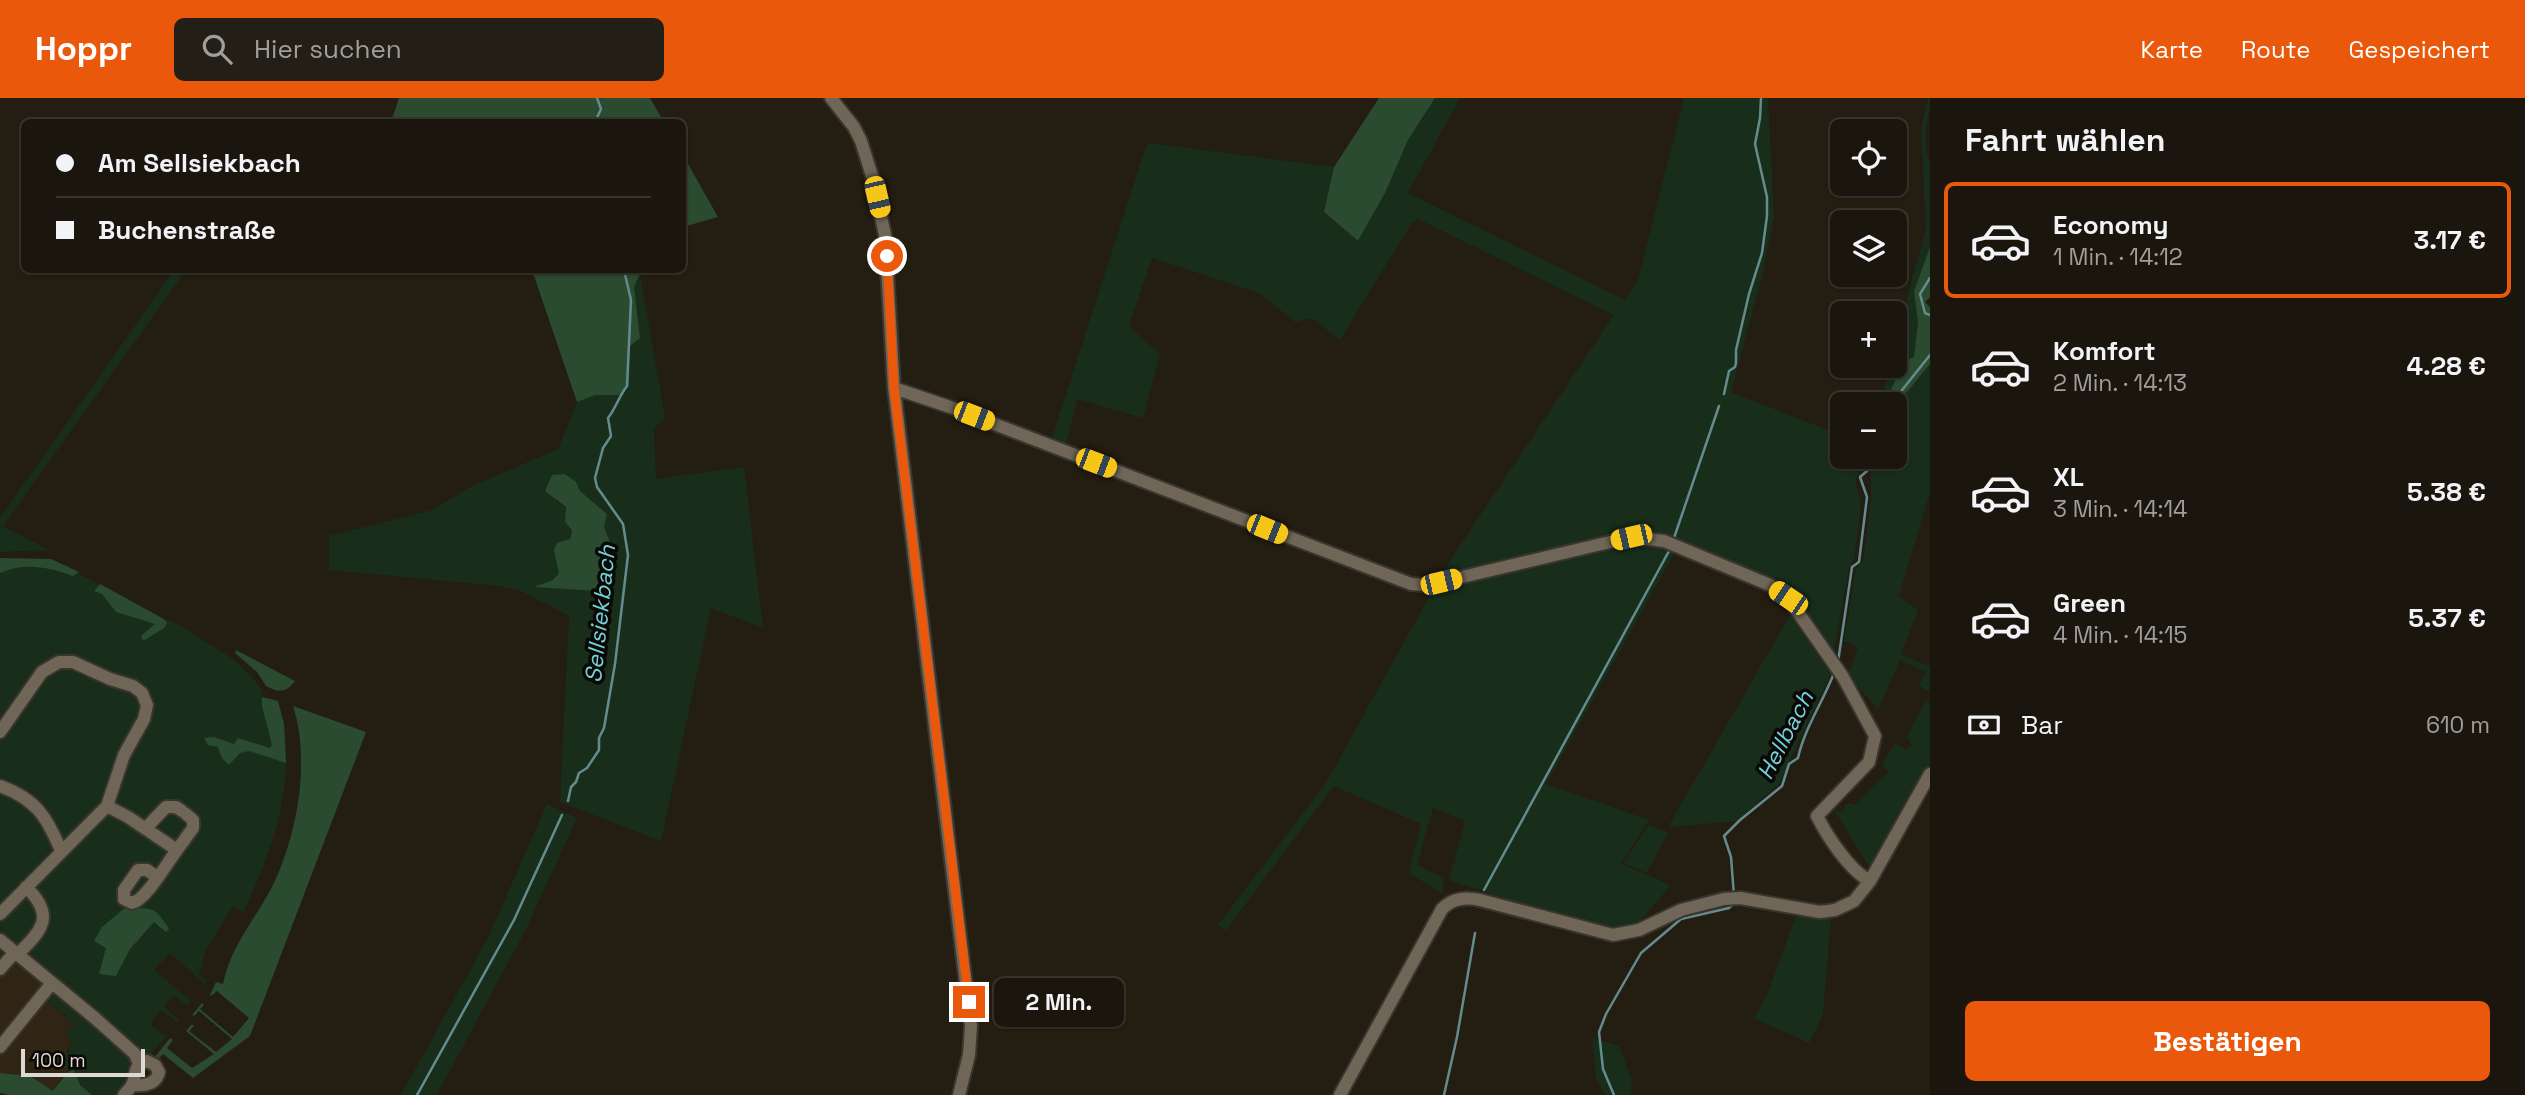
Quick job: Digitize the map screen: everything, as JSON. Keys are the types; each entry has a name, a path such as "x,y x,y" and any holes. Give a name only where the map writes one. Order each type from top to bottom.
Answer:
{"street":[{"path":"831,98 854,127 861,141 881,214 887,256 894,388 971,1026 969,1055 959,1095"},
{"path":"894,388 1411,584 1441,582 1631,537 1645,537 1664,541 1770,585 1788,598 1843,677 1875,736 1869,762 1817,816 1837,848 1862,877 1870,881"},
{"path":"0,914 107,806 124,755 148,705 142,693 132,686 73,662 59,662 41,673 1,728"},
{"path":"1340,1095 1442,909 1452,901 1462,898 1480,900 1613,935 1639,930 1681,910 1724,899 1740,898 1819,912 1831,911 1854,901 1870,881 1930,774"},
{"path":"0,786 20,794 37,808 48,822 61,851"},
{"path":"107,806 146,828 177,850"},
{"path":"146,828 166,807 176,807 194,824 157,877"},
{"path":"0,969 37,936 44,917 40,902 26,887"},
{"path":"0,940 135,1054 139,1063"},
{"path":"0,1047 52,983"},
{"path":"124,1095 133,1085 139,1063 147,1061 155,1065 159,1072 155,1081 133,1085"}],"shaded area":[{"path":"8,955 45,985 48,1002 75,1024 73,1042 67,1050 68,1072 53,1091 30,1076 0,1073 0,964"}],"green space":[{"path":"399,98 650,98 662,119 392,119"},
{"path":"1379,98 1435,98 1408,140 1385,193 1358,241 1324,212 1334,167"},
{"path":"1435,98 1460,98 1408,193 1625,300 1638,280 1684,98 1768,98 1774,217 1763,272 1731,392 1830,431 1830,469 1860,469 1855,479 1861,505 1854,560 1849,568 1834,651 1830,653 1789,594 1659,537 1439,577 1614,315 1418,219 1411,224 1340,340 1312,318 1295,322 1261,294 1152,258 1129,326 1160,354 1143,418 1077,399 1065,448 1051,441 1147,143 1334,167 1324,212 1358,241 1385,193 1408,140"},
{"path":"1930,98 1926,147 1930,162 1930,247 1914,291 1918,323 1914,358 1907,368 1907,297 1926,230 1921,129"},
{"path":"686,160 718,217 686,226"},
{"path":"1930,247 1930,297 1925,302 1930,307 1930,364 1907,392 1890,392 1896,378 1907,378 1907,360 1914,357 1918,323 1914,291"},
{"path":"172,273 184,273 3,526 49,550 0,552 0,518"},
{"path":"533,273 640,273 634,287 640,338 630,346 629,385 623,395 595,395 577,402"},
{"path":"640,274 665,418 654,428 656,479 744,467 763,628 711,608 661,841 560,802 569,616 521,591 501,586 329,570 329,536 433,510 470,487 558,449 577,402 595,395 623,395 629,385 630,346 640,338 634,287","holes":["576,482 580,491 606,513 604,527 614,552 599,569 597,591 536,587 553,580 559,573 572,530 565,522 566,507 555,501"]},
{"path":"1930,364 1930,492 1899,596 1918,610 1901,655 1930,666 1930,690 1924,690 1919,684 1926,672 1900,660 1878,709 1848,676 1858,647 1844,641 1856,569 1863,562 1872,469 1907,469 1907,392"},
{"path":"1889,378 1900,378 1891,392 1882,392"},
{"path":"565,474 607,514 604,527 614,552 600,569 597,591 534,587 553,580 559,573 554,550 557,543 570,539 572,530 565,522 566,507 545,491 552,475"},
{"path":"1637,541 1655,544 1675,552 1546,784 1649,820 1621,864 1671,885 1638,923 1613,928 1544,911 1449,880 1465,821 1433,808 1417,865 1443,878 1443,894 1409,873 1421,824 1334,786 1226,930 1217,926 1326,783 1435,586"},
{"path":"0,558 51,559 178,624 233,659 261,689 262,697 278,701 284,728 285,783 274,836 255,888 243,912 233,906 206,949 199,976 207,980 206,985 170,953 154,970 191,1001 187,1006 174,995 164,1007 179,1020 177,1022 161,1010 150,1024 166,1037 148,1057 142,1055 130,1081 117,1095 58,1095 53,1091 68,1072 63,1061 73,1042 65,1035 75,1024 48,1001 45,985 8,956 0,964"},
{"path":"0,558 51,559 79,572 73,576 46,568 27,567 0,573"},
{"path":"100,584 164,619 167,623 164,628 143,641 141,636 155,624 116,612 102,594 94,591"},
{"path":"1790,615 1831,674 1779,784 1737,821 1668,827"},
{"path":"236,650 295,681 282,691 266,686 257,672 235,653"},
{"path":"262,697 278,701 284,724 286,763 249,751 240,753 229,765 222,758 218,747 208,745 204,738 214,737 234,744 238,738 270,748 272,745"},
{"path":"1925,702 1930,703 1930,764 1870,868 1834,810 1841,811 1848,803 1855,805 1889,772 1882,765 1895,743 1906,750 1912,746 1907,736"},
{"path":"293,706 366,732 250,1036 193,1078 163,1054 157,1060 154,1058 170,1038 173,1040 167,1048 192,1068 214,1054 186,1031 192,1024 194,1026 189,1031 216,1052 232,1039 199,1011 192,1015 202,1003 204,1005 200,1009 233,1037 249,1018 217,991 210,995 216,982 223,984 231,958 271,889 288,847 301,775 301,751"},
{"path":"547,804 577,818 526,929 437,1095 401,1095 488,938"},
{"path":"1649,825 1668,832 1647,873 1623,863"},
{"path":"126,907 155,911 169,929 166,932 154,922 130,949 116,976 99,974 106,948 94,941 102,927"},
{"path":"1797,913 1831,917 1823,1014 1809,1043 1754,1018 1767,995"},
{"path":"1592,1038 1619,1046 1632,1080 1630,1095 1605,1095 1596,1077"},
{"path":"74,1070 80,1085 92,1095 0,1093 0,1073 30,1076 53,1091 68,1072"}],"waterway":[{"name":"Sellsiekbach","path":"596,119 601,109 597,98"},
{"path":"1724,394 1729,371 1736,363 1736,350 1749,294 1762,253 1767,216 1767,197 1755,144 1761,98"},
{"name":"Sellsiekbach","path":"568,801 571,787 579,773 587,768 599,750 599,738 604,728 615,664 628,555 623,524 597,487 595,478 603,448 611,436 608,418 627,386 631,300 625,273"},
{"name":"Hellbach","path":"1930,278 1920,294 1925,313 1930,315"},
{"name":"Hellbach","path":"1901,392 1930,355"},
{"path":"1674,538 1719,406"},
{"name":"Hellbach","path":"1838,662 1852,567 1859,562 1867,497 1860,477 1867,469"},
{"path":"1484,890 1669,551"},
{"name":"Hellbach","path":"1734,896 1731,857 1724,836 1782,786 1789,764 1798,758 1805,736 1834,673"},
{"name":"Sellsiekbach","path":"417,1095 514,920 562,815"},
{"name":"Hellbach","path":"1614,1095 1603,1069 1599,1032 1606,1014 1641,953 1681,919 1729,908 1735,902"},
{"path":"1444,1095 1475,933"}],"route":[{"path":"887,256 894,388 969,1002"}]}
